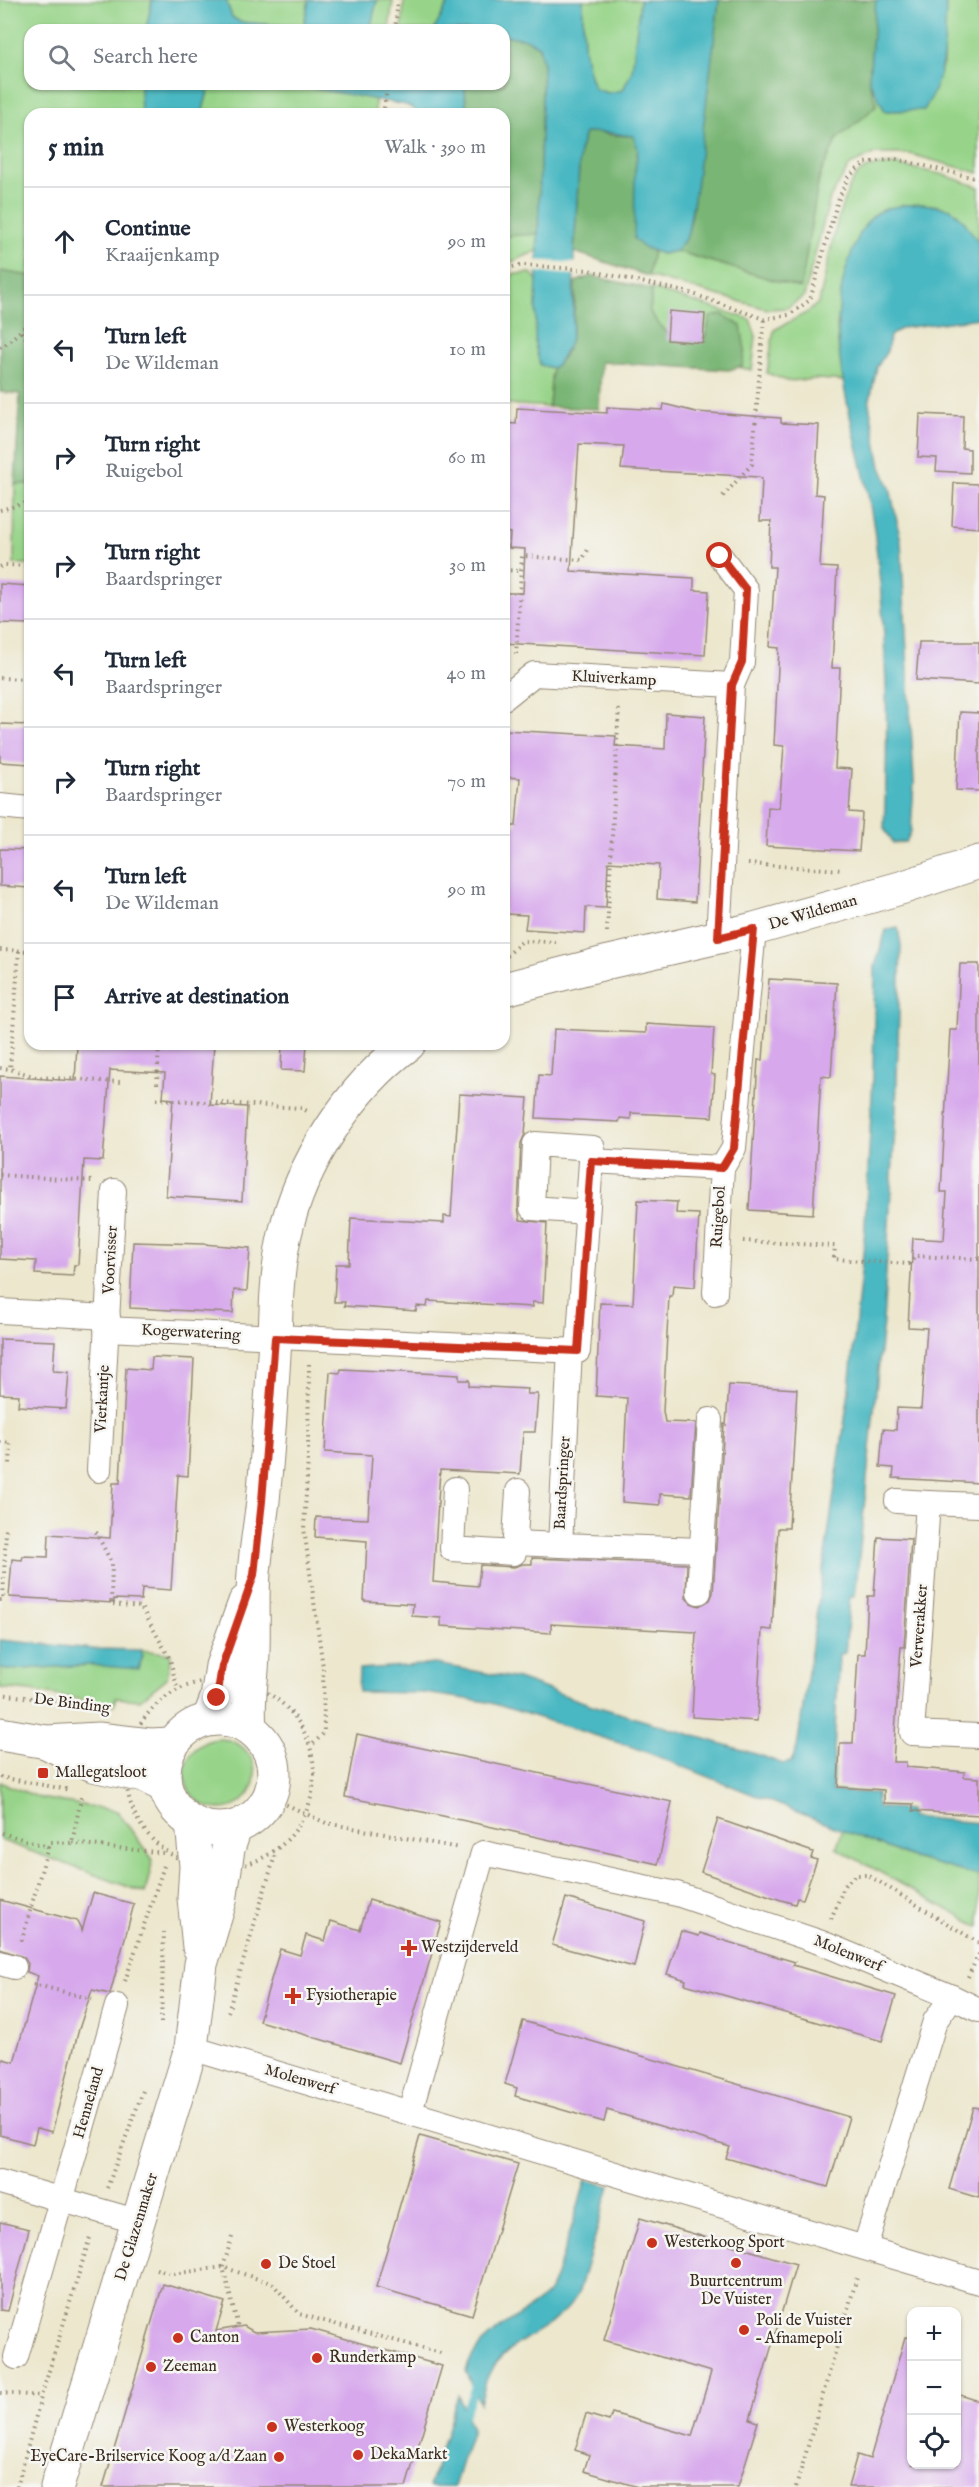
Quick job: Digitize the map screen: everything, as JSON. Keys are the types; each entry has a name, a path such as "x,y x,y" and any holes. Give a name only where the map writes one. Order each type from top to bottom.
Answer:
{"street":[{"path":"718,938 732,685 742,662 746,590 720,556"},
{"name":"Kluiverkamp","path":"510,693 534,674 732,685"},
{"path":"0,806 24,808"},
{"name":"De Wildeman","path":"510,987 754,929 904,887 979,862"},
{"name":"Ruigebol","path":"715,1293 722,1168 734,1148 754,929"},
{"path":"250,1727 248,1704 222,1666 254,1575 275,1338 276,1292 285,1234 301,1186 322,1142 394,1050"},
{"path":"588,1212 531,1208 535,1144 593,1148 591,1161 722,1168"},
{"name":"Baardspringer","path":"591,1161 578,1351 570,1350 560,1545 702,1550"},
{"name":"Voorvisser","path":"107,1323 109,1186"},
{"name":"Kogerwatering","path":"0,1311 275,1338"},
{"name":"Vierkantje","path":"99,1470 107,1323"},
{"path":"275,1338 570,1350"},
{"path":"699,1592 710,1420"},
{"path":"455,1489 452,1549 514,1553 518,1491"},
{"path":"897,1501 979,1505"},
{"name":"Verwerakker","path":"928,1503 912,1733 979,1736"},
{"path":"515,1543 560,1545"},
{"path":"209,1719 235,1682"},
{"path":"209,1719 228,1719 250,1727 270,1750 276,1771 270,1797 255,1816 235,1828 214,1830 192,1822 174,1806 163,1785 164,1764 171,1744 187,1728 209,1719"},
{"path":"0,1734 47,1742 93,1765 128,1758 171,1744"},
{"path":"128,1758 144,1776 163,1785"},
{"name":"De Glazenmaker","path":"57,2487 139,2222 203,2051 201,1964 220,1901 188,1867 192,1822"},
{"name":"De Glazenmaker","path":"188,1867 235,1828"},
{"path":"410,2112 483,1852"},
{"name":"Molenwerf","path":"483,1852 677,1894 822,1943 979,2010"},
{"path":"865,2247 935,2021 952,1997"},
{"name":"Henneland","path":"16,2357 117,2007"},
{"name":"Molenwerf","path":"203,2051 979,2282"},
{"path":"0,2182 139,2222"}],"path":[{"path":"396,24 398,0"},
{"path":"384,108 387,90"},
{"path":"510,269 524,265 588,270 690,292 764,319 789,315 810,300 837,203 848,177 865,163 896,159 979,179"},
{"path":"723,496 752,464 764,319"},
{"path":"0,346 5,345 24,329"},
{"path":"21,332 24,336"},
{"path":"0,510 24,504"},
{"path":"510,684 522,556 582,560 589,548"},
{"path":"0,567 24,566"},
{"path":"510,570 521,571"},
{"path":"0,678 24,679"},
{"path":"607,933 621,679"},
{"path":"723,862 849,871"},
{"path":"0,950 24,951"},
{"path":"10,1069 19,951"},
{"path":"157,1084 159,1050"},
{"path":"0,1068 36,1077 120,1082"},
{"path":"156,1099 301,1108 334,1126"},
{"path":"0,1176 109,1186"},
{"path":"718,1239 835,1246 834,1259 909,1264 916,1256 979,1259"},
{"path":"309,1339 308,1457 304,1529 323,1667 324,1733 311,1747"},
{"path":"0,1442 11,1443 10,1464"},
{"path":"0,1600 3,1600 6,1527"},
{"path":"96,1532 112,1564 111,1604 141,1607 170,1659 177,1688"},
{"path":"188,1867 144,1831 127,1801 128,1758 144,1713 177,1688 196,1682 235,1682 282,1701 300,1724 311,1747 316,1779 307,1813 276,1852 203,2051"},
{"name":"De Binding","path":"0,1694 100,1707"},
{"path":"0,1777 94,1795"},
{"path":"72,1844 82,1792"},
{"path":"270,1797 326,1823 483,1852"},
{"path":"2,1833 48,1847"},
{"path":"164,1865 117,2007 11,1978 7,1965 51,1842 72,1844 188,1867 253,1864 276,1852"},
{"path":"822,1943 845,1885 855,1875 868,1875 979,1943"},
{"path":"160,2024 165,1922"},
{"path":"17,2487 41,2397 98,2210 143,2090"},
{"path":"232,2237 223,2267 238,2327"},
{"path":"796,2487 865,2247"},
{"path":"86,2249 172,2274 223,2267 273,2284 299,2314 444,2354"},
{"path":"0,2392 41,2397"}],"green space":[{"path":"0,0 152,0 147,24 24,24 24,90 140,90 141,108 24,108 24,275 0,271"},
{"path":"226,0 309,0 304,24 240,22 232,17"},
{"path":"377,0 393,0 390,24 371,24"},
{"path":"404,0 450,0 437,24 402,24"},
{"path":"583,0 640,0 632,71 623,90 608,93 595,89 585,56"},
{"path":"719,0 876,0 869,80 876,105 837,139 819,177 801,288 676,251 687,237 692,215"},
{"path":"946,0 979,0 979,173 910,154 874,154 850,165 830,198 804,296 787,308 767,309 648,276 653,251 662,254 676,251 800,288 817,189 829,152 841,135 876,105 869,80 885,111 924,110 943,64"},
{"path":"510,36 526,39 539,46 543,65 538,234 510,236 510,108 466,108 465,90 510,90"},
{"path":"208,90 324,90 375,99 375,108 204,108"},
{"path":"597,131 610,135 633,136 638,148 635,171 643,247 653,251 648,276 574,252 580,149 585,133"},
{"path":"895,165 941,174 979,187 979,243 956,213 934,205 902,205 846,268 837,325 844,381 819,379 787,381 767,373 774,330 808,312 819,302 838,218 856,176 869,168"},
{"path":"538,234 537,251 510,262 510,236"},
{"path":"0,271 24,275 24,484 15,484 20,394 0,392"},
{"path":"531,273 537,280 540,365 552,368 549,407 510,404 510,277 513,274"},
{"path":"591,276 652,289 650,312 672,338 679,341 695,341 705,338 710,317 722,314 741,326 745,350 742,366 729,370 601,362 599,409 549,407 552,368 566,352 570,341 575,304 575,282"},
{"path":"652,289 750,319 756,336 752,370 737,367 742,366 705,338 686,342 672,338 650,312"},
{"path":"15,484 24,484 24,564 14,564"},
{"path":"141,1650 171,1654 167,1678 140,1700 116,1698 114,1705 0,1688 0,1668 6,1670 90,1665 138,1668 143,1656"},
{"path":"227,1739 240,1745 249,1754 253,1760 255,1774 253,1788 245,1799 234,1807 213,1809 195,1799 187,1788 185,1767 195,1749 206,1741"},
{"path":"0,1782 40,1798 117,1811 153,1860 145,1893 0,1840"},
{"path":"843,1830 910,1857 979,1876 979,1927 836,1848"}],"water":[{"path":"152,0 226,0 232,17 240,22 263,24 147,24"},
{"path":"309,0 377,0 371,24 304,24"},
{"path":"450,0 583,0 584,45 588,67 595,89 608,93 623,90 632,71 640,0 719,0 696,188 687,237 676,251 662,254 643,247 634,239 635,171 638,149 633,136 603,132 585,133 580,149 574,252 573,325 570,342 557,365 552,368 540,365 535,345 543,65 539,46 526,39 510,36 510,24 437,24"},
{"path":"876,0 946,0 943,57 937,84 924,110 885,111 869,80"},
{"path":"140,90 208,90 204,108 141,108"},
{"path":"323,90 465,90 466,108 412,108"},
{"path":"924,204 951,209 963,220 979,243 979,318 902,328 890,336 887,351 877,367 869,404 881,467 890,488 901,541 914,782 911,831 906,842 893,843 884,828 886,682 879,573 870,502 840,359 838,323 842,287 852,252 865,225 879,212 889,208"},
{"path":"898,928 901,945 896,1111 883,1322 855,1596 850,1597 845,1653 839,1654 832,1791 877,1793 877,1807 909,1810 911,1817 979,1823 979,1876 910,1857 639,1749 488,1702 424,1693 358,1692 359,1669 436,1664 518,1679 592,1705 783,1764 791,1762 797,1748 848,1398 864,1243 873,1076 875,966 886,930"},
{"path":"0,1640 93,1649 141,1650 143,1656 138,1669 90,1665 6,1670 0,1668"},
{"path":"586,2180 610,2186 579,2291 561,2315 499,2360 488,2375 480,2403 466,2371 472,2358 490,2336 537,2302 552,2287"},
{"path":"458,2395 472,2429 454,2487 429,2487"}],"pier":[{"path":"534,260 577,263 577,275 534,272"}],"building":[{"path":"669,311 705,314 703,343 667,340"},
{"path":"664,404 696,412 781,418 781,423 819,425 815,494 824,495 820,567 837,568 832,668 840,668 835,768 852,769 849,812 862,813 859,851 766,846 768,807 779,808 784,746 774,745 779,648 770,647 775,567 769,567 771,521 760,521 762,479 759,477 621,469 624,446 579,444 571,571 694,578 694,590 709,591 705,655 510,643 510,593 523,593 525,549 510,548 510,424 516,424 517,408 607,413 607,407 663,410"},
{"path":"920,414 963,416 962,448 970,449 970,473 936,471 937,458 918,457"},
{"path":"954,483 979,484 979,528 952,526"},
{"path":"0,584 24,586 24,624 0,623"},
{"path":"919,642 979,642 979,684 916,680"},
{"path":"960,712 979,713 979,791 956,790"},
{"path":"666,713 705,716 695,902 657,899 659,865 608,862 606,908 586,907 585,933 525,929 527,915 510,914 510,826 516,826 520,778 510,777 510,730 616,736 615,746 665,749"},
{"path":"0,724 24,725 24,764 0,762"},
{"path":"0,849 24,850 24,888 0,886"},
{"path":"960,964 979,964 979,1483 893,1478 894,1468 880,1467 883,1429 896,1430 897,1408 921,1409 927,1328 908,1327 913,1238 944,1240 947,1192 941,1192 950,1030 957,1030"},
{"path":"769,979 837,983 831,1077 821,1076 813,1214 749,1210 758,1060 763,1060"},
{"path":"646,1024 714,1028 711,1074 715,1075 712,1117 631,1113 631,1119 620,1118 619,1122 536,1118 539,1075 551,1076 554,1029 646,1033"},
{"path":"77,1050 214,1050 210,1105 247,1107 242,1201 166,1196 173,1099 163,1098 165,1073 110,1070 103,1161 84,1160 78,1265 74,1265 73,1276 35,1274 36,1261 0,1259 0,1076 75,1081"},
{"path":"282,1050 307,1050 305,1071 281,1070"},
{"path":"459,1094 528,1098 525,1134 521,1143 518,1207 520,1220 547,1223 543,1303 532,1302 533,1307 428,1301 427,1307 417,1306 416,1311 344,1306 345,1302 334,1302 336,1264 349,1264 351,1218 444,1223 444,1216 451,1217"},
{"path":"638,1200 677,1202 676,1213 699,1214 695,1287 673,1285 672,1296 669,1296 663,1411 665,1422 696,1423 691,1496 660,1494 660,1505 622,1502 627,1398 596,1396 600,1303 633,1304"},
{"path":"133,1242 250,1248 247,1291 234,1290 233,1313 130,1308"},
{"path":"0,1339 55,1341 53,1371 69,1372 66,1409 18,1406 19,1395 0,1394"},
{"path":"152,1357 194,1359 188,1476 178,1475 171,1590 142,1588 141,1600 114,1599 114,1603 9,1597 12,1559 22,1560 23,1556 48,1557 49,1534 110,1538 113,1483 120,1483 126,1368 151,1370"},
{"path":"341,1369 459,1375 459,1380 469,1380 469,1386 528,1389 527,1394 538,1394 535,1432 523,1432 520,1474 440,1470 433,1582 478,1586 480,1565 514,1567 532,1564 532,1558 687,1564 686,1598 699,1606 710,1600 713,1593 724,1424 726,1425 729,1385 797,1389 789,1528 778,1528 772,1630 762,1629 757,1721 692,1717 696,1632 551,1624 551,1633 441,1626 441,1618 412,1616 413,1604 364,1601 367,1541 315,1537 316,1517 368,1519 372,1455 325,1452 330,1372 340,1373"},
{"path":"878,1537 911,1539 893,1762 906,1762 906,1767 965,1772 964,1777 979,1778 979,1815 913,1811 913,1804 884,1803 884,1790 838,1787 840,1743 853,1743 858,1654 865,1654 868,1596 874,1596"},
{"path":"357,1734 672,1802 658,1864 443,1816 345,1797"},
{"path":"718,1819 813,1852 811,1858 817,1860 803,1899 797,1898 795,1904 701,1872"},
{"path":"93,1893 134,1904 110,1994 92,1990 79,2029 52,2132 37,2128 33,2144 0,2135 0,2071 3,2059 14,2062 38,1976 27,1972 28,1964 24,1957 0,1949 0,1900 77,1921 82,1931"},
{"path":"566,1898 645,1921 634,1967 552,1945"},
{"path":"369,1900 441,1922 400,2063 259,2021 280,1949 300,1955 306,1935 325,1941 331,1921 360,1930"},
{"path":"681,1931 699,1936 700,1933 795,1962 793,1965 896,1996 882,2041 685,1984 686,1980 667,1974"},
{"path":"523,2021 849,2117 828,2187 726,2158 730,2147 607,2110 604,2122 515,2096 517,2088 505,2084"},
{"path":"973,2107 979,2108 979,2198 949,2189"},
{"path":"420,2136 518,2164 472,2315 376,2287"},
{"path":"640,2218 796,2264 750,2419 758,2422 738,2487 638,2487 584,2471 589,2455 575,2450 586,2414 609,2421 612,2413 692,2436 711,2372 604,2340"},
{"path":"0,2222 29,2229 8,2311 0,2310"},
{"name":"Westerkoog","path":"163,2284 225,2302 216,2331 244,2326 254,2332 311,2329 442,2366 406,2487 103,2487"},
{"path":"905,2337 907,2337 907,2469 961,2469 961,2395 979,2401 979,2487 848,2487 857,2455 870,2459"}],"waterway":[{"path":"461,2423 478,2379"}],"place":[{"name":"Mallegatsloot","path":"43,1773"},
{"name":"Westzijderveld","path":"409,1948"},
{"name":"Fysiotherapie","path":"293,1996"},
{"name":"Westerkoog Sport","path":"652,2243"},
{"name":"Buurtcentrum De Vuister","path":"736,2263"},
{"name":"De Stoel","path":"266,2264"},
{"name":"Poli de Vuister – Afnamepoli","path":"744,2330"},
{"name":"Canton","path":"178,2338"},
{"name":"Runderkamp","path":"317,2358"},
{"name":"Zeeman","path":"151,2367"},
{"name":"Westerkoog","path":"272,2427"},
{"name":"DekaMarkt","path":"358,2455"},
{"name":"EyeCare-Brilservice Koog a/d Zaan","path":"279,2457"}],"route":[{"path":"217,1698 222,1666 254,1575 275,1338 578,1351 591,1161 722,1168 734,1148 754,929 718,938 732,685 742,662 746,590 720,556"}]}
